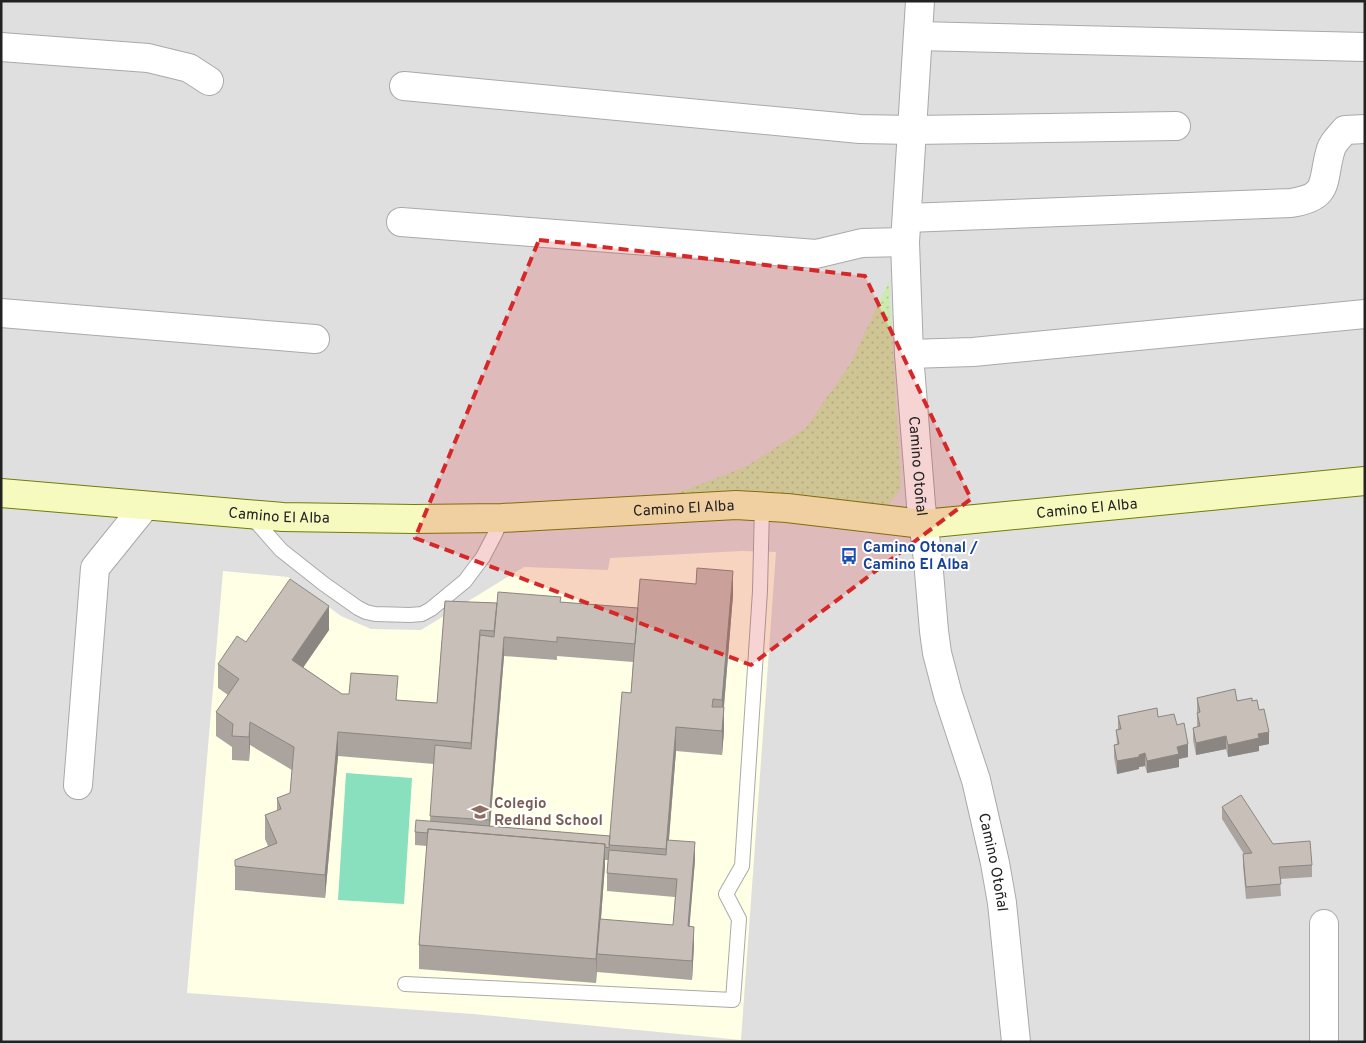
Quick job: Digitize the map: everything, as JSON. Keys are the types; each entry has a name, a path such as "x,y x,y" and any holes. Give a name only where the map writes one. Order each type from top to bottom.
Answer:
{"main road":[{"name":"Camino El Alba","path":"1,493 251,516 376,519 502,518 703,506 762,506 923,524 1365,481"}],"street":[{"name":"Camino Otoñal","path":"920,1 906,230 908,354 923,524 937,653 948,695 976,780 995,863 1002,903 1016,1042"},
{"path":"918,36 1365,47"},
{"path":"1,47 148,58 189,68 209,81"},
{"path":"404,86 860,129 1176,126"},
{"path":"400,222 816,254 906,230 1307,200 1319,193 1325,181 1331,146 1346,130 1365,129"},
{"path":"1,313 315,338"},
{"path":"908,354 973,352 1365,314"},
{"path":"78,785 95,568 145,506"},
{"path":"1324,924 1324,1042"}],"lane":[{"path":"405,984 733,1000 738,919 726,894 742,866 757,638 762,506"},
{"path":"251,516 281,550 358,608 375,614 410,615 422,614 465,581 483,557 496,534 502,518"}],"highlighted area":[{"path":"539,240 865,276 971,499 751,665 415,538"}],"shaded area":[{"path":"1,1 1365,1 1365,1042 1,1042"},
{"name":"Colegio Redland School","path":"741,551 776,552 741,1040 473,1014 187,993 223,571 288,577 341,616 371,629 421,630 524,567 608,570 610,558"}],"green space":[{"path":"889,281 901,488 887,507 649,504 745,467 805,429 852,361"},
{"path":"346,773 412,778 404,904 338,900"}],"building":[{"path":"697,568 733,571 722,700 713,699 712,707 724,707 722,731 676,727 666,849 609,845 622,692 631,693 640,579 696,584"},
{"path":"290,579 329,606 292,660 342,694 349,694 351,673 398,676 396,700 437,703 445,601 497,603 494,631 480,630 471,743 338,732 325,875 235,866 235,860 277,843 265,815 281,809 277,798 290,793 294,747 250,722 249,737 232,736 233,724 216,712 239,679 218,664 237,636 246,642"},
{"path":"498,592 561,597 560,602 638,608 635,644 557,637 557,642 504,637 489,820 430,816 435,745 471,749 480,635 494,637"},
{"path":"1235,689 1237,701 1252,698 1252,701 1257,700 1259,710 1264,709 1269,732 1258,734 1259,738 1228,745 1226,736 1196,743 1193,728 1200,726 1197,713 1200,712 1197,698"},
{"path":"1157,708 1158,717 1174,714 1177,725 1184,723 1188,744 1177,747 1179,754 1147,761 1145,753 1139,755 1139,757 1117,761 1114,745 1119,744 1116,730 1121,729 1118,716"},
{"path":"1241,795 1273,844 1310,841 1312,865 1279,867 1281,884 1246,887 1243,854 1252,853 1222,807"},
{"path":"416,820 610,836 609,848 605,847 605,844 428,829 428,833 415,832"},
{"path":"428,829 605,844 596,959 419,945"},
{"path":"667,840 695,842 688,926 694,927 692,961 597,954 600,919 673,925 677,879 607,873 609,850 666,855"}],"place":[{"name":"Camino Otonal / Camino El Alba","path":"849,556"},
{"name":"Colegio Redland School","path":"480,812"}]}
